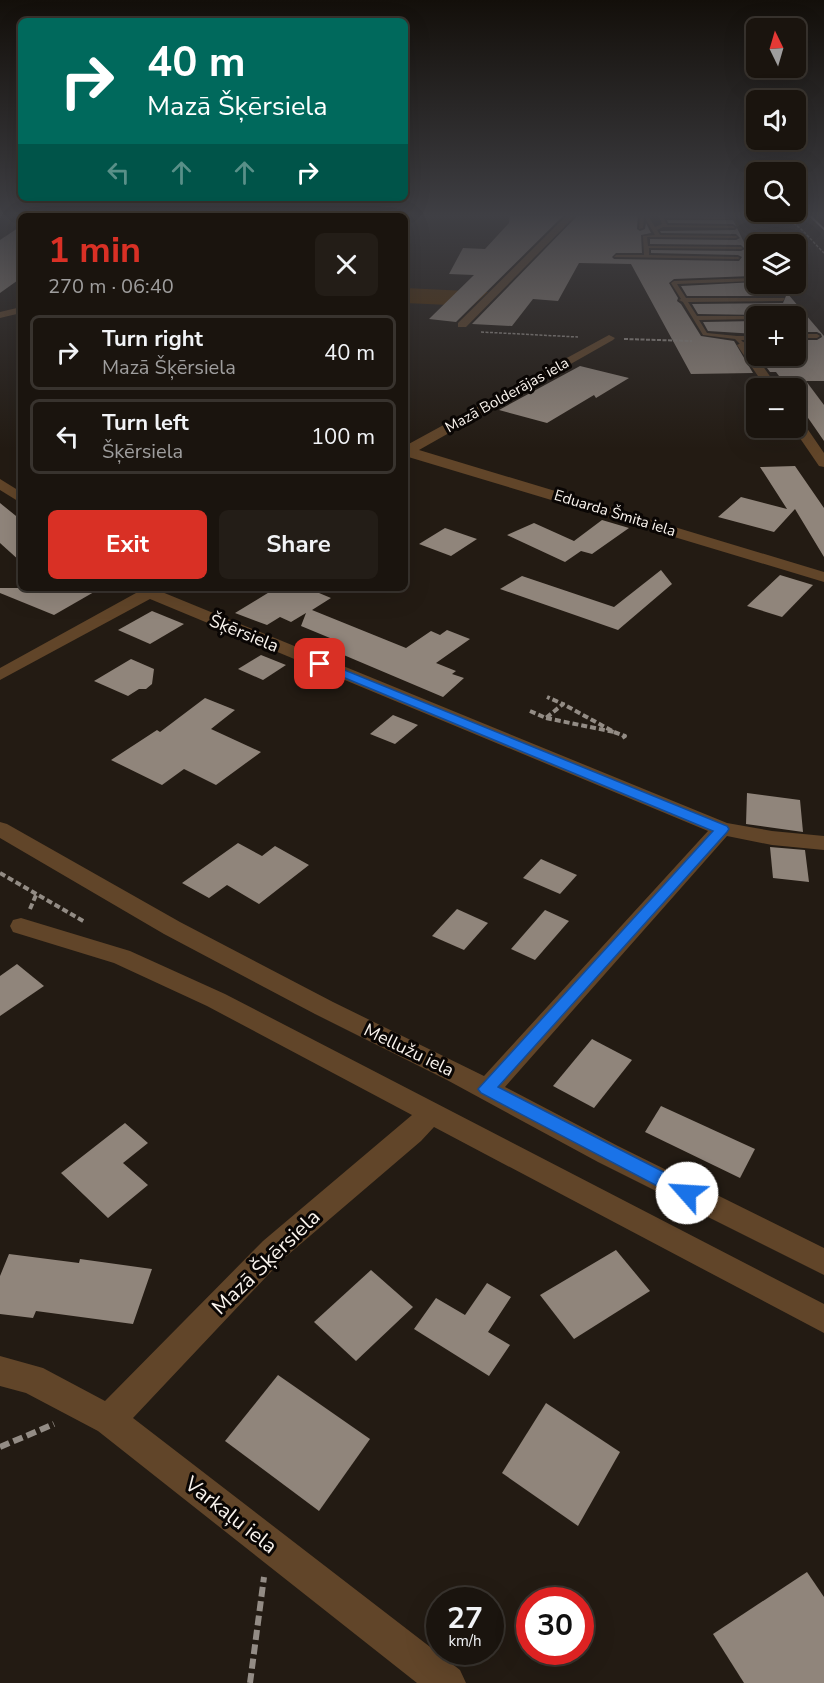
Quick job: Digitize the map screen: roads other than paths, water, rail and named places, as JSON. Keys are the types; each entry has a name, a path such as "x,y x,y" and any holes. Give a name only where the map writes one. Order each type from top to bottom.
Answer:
{"street":[{"path":"462,325 494,293"},
{"path":"2,315 18,311"},
{"path":"2,315 18,321"},
{"name":"Mazā Bolderājas iela","path":"408,449 609,338"},
{"path":"740,342 765,378"},
{"path":"806,437 824,463"},
{"name":"Eduarda Šmita iela","path":"408,451 824,577"},
{"path":"0,483 18,498"},
{"path":"0,675 146,591"},
{"name":"Šķērsiela","path":"150,591 722,829 771,838 824,843"},
{"name":"Mellužu iela","path":"0,829 182,933 324,1008 824,1262"},
{"path":"487,1089 722,829"},
{"path":"21,926 122,957 216,1000 824,1319"},
{"name":"Mazā Šķērsiela","path":"97,1414 273,1250 412,1133 430,1113"},
{"name":"Varkaļu iela","path":"0,1371 32,1379 97,1414 447,1683"}],"lane":[{"path":"678,293 705,334 740,342 746,340"},
{"path":"682,300 783,299"},
{"path":"694,318 746,317"},
{"path":"806,336 817,336"}]}
